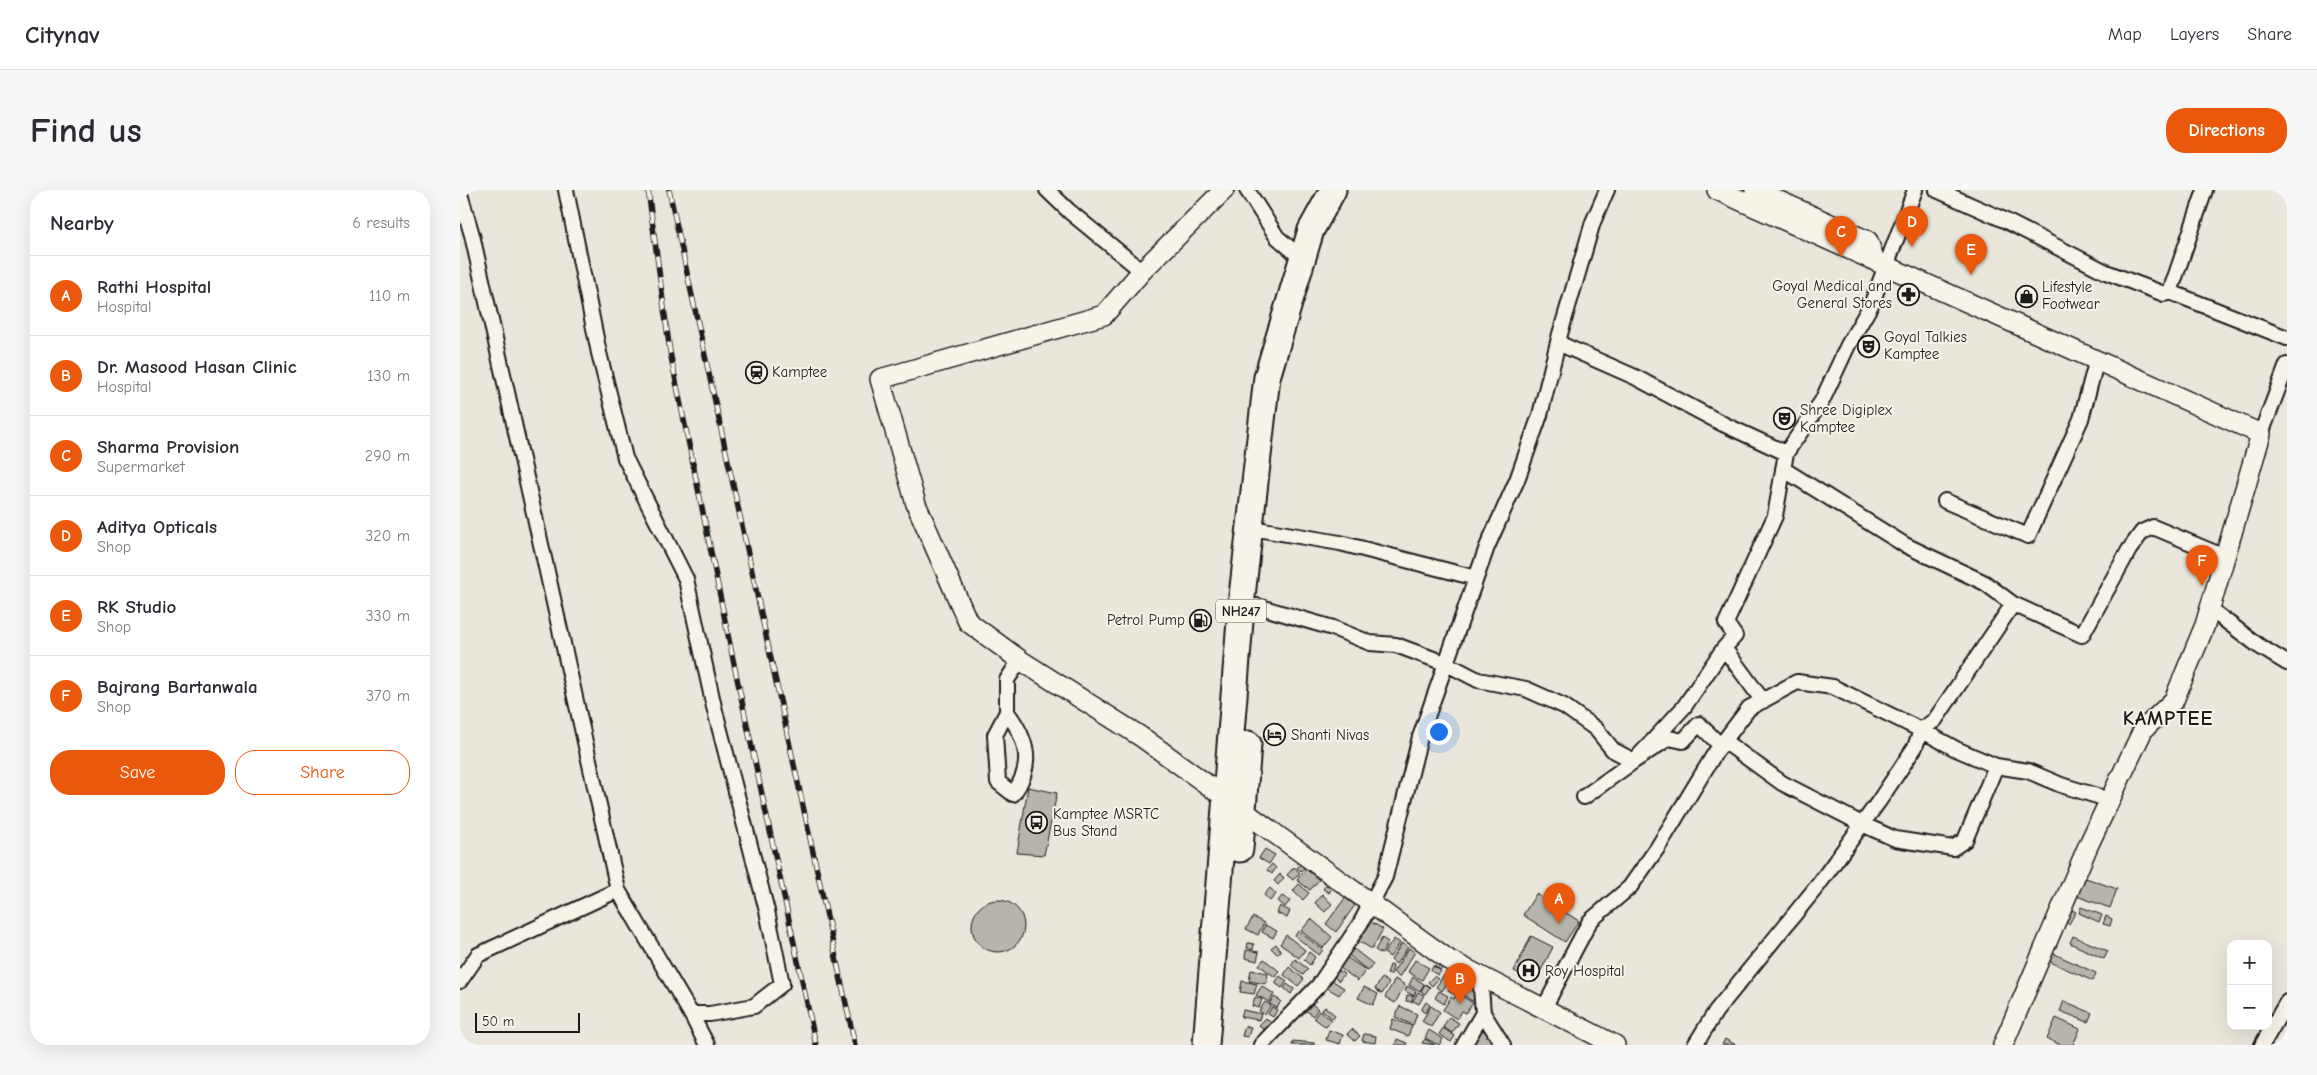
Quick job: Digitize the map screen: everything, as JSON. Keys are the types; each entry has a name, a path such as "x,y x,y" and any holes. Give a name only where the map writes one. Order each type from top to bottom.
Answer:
{"highway":[{"name":"NH247","path":"1218,1045 1247,643 1263,530 1267,476 1282,376 1307,263 1311,230 1334,190"},
{"name":"NH247","path":"1253,591 1267,378 1307,263 1346,190"},
{"name":"NH247","path":"1206,1045 1236,805"}],"street":[{"path":"566,190 599,353 626,458 686,579 714,707 767,911 782,984 754,1006 710,1014 691,1014"},
{"path":"1047,190 1070,212 1142,271"},
{"path":"1224,190 1142,271 1104,315 880,379 916,504 968,622 1020,660 1143,738 1449,960 1615,1045"},
{"path":"1247,190 1277,237 1307,263"},
{"path":"1261,1045 1319,985 1372,903 1385,877 1420,737 1487,547 1517,480 1540,415 1558,343 1593,222 1607,190"},
{"path":"1717,190 2262,434"},
{"path":"1755,190 1868,241 1881,264"},
{"path":"1634,761 1684,707 1724,648 1735,636 1726,623 1775,516 1786,453 1822,401 1848,345 1871,305 1881,264 1915,190"},
{"path":"1937,190 2002,219 2106,272 2164,294 2170,292 2287,338"},
{"path":"2170,292 2205,190"},
{"path":"460,194 466,235 618,890 691,1014 706,1045"},
{"path":"1558,343 1635,377 1723,424 1786,453"},
{"path":"1945,501 2028,536 2081,418 2097,360"},
{"path":"2002,1045 2142,730 2174,700 2210,609 2262,434 2287,365"},
{"path":"1783,468 1905,545 1985,583 2013,604 2082,635 2129,550 2142,532 2153,527 2225,557"},
{"path":"1263,530 1340,543 1476,578"},
{"path":"1253,591 1325,626 1370,643 1396,645 1446,664 1478,680 1526,689 1564,706 1596,729 1613,750 1634,761"},
{"path":"1695,1045 1716,1011 1819,884 1915,747 1920,730 1935,720 2013,604"},
{"path":"2210,609 2259,646 2287,663"},
{"path":"1724,648 1763,701"},
{"path":"1007,712 1020,730 1026,750 1023,780 1013,794 998,782 995,763 995,735 1007,712 1007,680 1020,660"},
{"path":"1544,1008 1590,921 1630,887 1658,847 1722,744 1749,708 1796,682 1833,687 1956,749 1996,766 2028,771 2061,785 2110,800"},
{"path":"1584,796 1669,738 1684,741 1699,724 1722,744 1782,783 1862,824 1895,840 1953,848 1965,840 1996,766"},
{"path":"460,981 478,954 618,890"},
{"path":"1480,975 1483,1013 1503,1045"},
{"path":"2262,1045 2287,1002"},
{"path":"1464,1045 1483,1013"}],"building":[{"name":"Kamptee MSRTC Bus Stand","path":"1028,787 1057,793 1044,855 1017,853"},
{"path":"1265,849 1275,855 1269,864 1259,858"},
{"path":"1302,862 1306,866 1301,871 1297,868"},
{"path":"1272,864 1276,868 1272,874 1267,870"},
{"path":"1294,867 1300,873 1293,880 1287,875"},
{"path":"1306,869 1319,880 1310,890 1297,880"},
{"path":"1280,874 1284,878 1278,885 1274,881"},
{"path":"2077,875 2117,889 2110,908 2071,894"},
{"path":"1299,884 1309,893 1303,900 1293,891"},
{"path":"1326,885 1332,888 1329,893 1323,889"},
{"path":"1270,888 1276,894 1270,901 1264,895"},
{"path":"1322,894 1332,904 1325,912 1315,903"},
{"path":"1536,894 1579,921 1565,942 1523,915"},
{"path":"1282,896 1290,901 1285,907 1278,901"},
{"path":"1345,898 1355,905 1336,932 1326,924"},
{"path":"993,900 1003,900 1017,907 1024,921 1024,931 1017,945 1003,952 993,952 983,948 976,941 972,931 972,921 976,911 983,904"},
{"path":"1280,906 1290,911 1287,918 1277,913"},
{"path":"2081,907 2102,915 2099,922 2079,913"},
{"path":"2069,909 2076,912 2069,924 2062,921"},
{"path":"2106,916 2112,919 2110,926 2103,924"},
{"path":"1253,917 1264,923 1258,935 1246,929"},
{"path":"1311,919 1332,937 1323,948 1301,931"},
{"path":"1366,919 1383,929 1372,949 1355,939"},
{"path":"1265,925 1277,931 1273,938 1262,932"},
{"path":"1298,931 1323,950 1319,955 1295,936"},
{"path":"1286,935 1305,950 1299,958 1280,944"},
{"path":"1531,936 1553,947 1535,982 1514,971"},
{"path":"2073,936 2108,951 2104,959 2070,943"},
{"path":"1382,938 1388,942 1382,954 1375,950"},
{"path":"1394,939 1400,943 1390,957 1384,953"},
{"path":"1248,943 1254,944 1253,950 1247,948"},
{"path":"1402,943 1408,947 1396,964 1391,960"},
{"path":"1276,944 1281,951 1277,954 1271,948"},
{"path":"1350,946 1373,964 1368,971 1346,953"},
{"path":"1409,948 1415,952 1399,977 1393,972"},
{"path":"1246,950 1259,952 1257,961 1245,958"},
{"path":"1309,952 1315,957 1310,965 1304,960"},
{"path":"2050,952 2096,973 2093,981 2046,960"},
{"path":"1343,955 1366,970 1358,981 1336,965"},
{"path":"1264,959 1279,971 1275,977 1259,965"},
{"path":"1295,959 1308,969 1303,975 1291,965"},
{"path":"1438,959 1445,962 1441,970 1434,966"},
{"path":"1415,960 1429,968 1422,980 1408,972"},
{"path":"1390,965 1393,966 1391,975 1387,974"},
{"path":"1433,966 1441,971 1438,975 1431,971"},
{"path":"1450,966 1468,976 1463,985 1445,974"},
{"path":"1289,967 1304,979 1298,986 1284,975"},
{"path":"1333,967 1344,974 1339,981 1329,973"},
{"path":"1251,970 1268,973 1266,984 1249,981"},
{"path":"1444,975 1450,979 1442,991 1436,987"},
{"path":"1280,976 1287,981 1282,988 1275,983"},
{"path":"1434,976 1438,979 1432,986 1428,982"},
{"path":"1327,977 1344,988 1339,995 1322,985"},
{"path":"1413,977 1424,984 1420,991 1409,985"},
{"path":"1382,978 1389,983 1382,994 1375,989"},
{"path":"1395,979 1405,985 1395,1003 1385,997"},
{"path":"1242,981 1257,984 1254,994 1240,992"},
{"path":"1453,982 1460,987 1455,995 1448,991"},
{"path":"1287,984 1294,989 1291,994 1284,988"},
{"path":"1425,984 1430,987 1425,994 1421,991"},
{"path":"1262,986 1274,994 1269,1002 1256,995"},
{"path":"1407,986 1416,991 1414,996 1405,991"},
{"path":"1464,986 1477,995 1472,1001 1459,992"},
{"path":"1364,987 1378,994 1373,1005 1358,998"},
{"path":"1439,991 1448,996 1444,1004 1435,998"},
{"path":"1418,992 1424,995 1419,1004 1413,1001"},
{"path":"1457,993 1473,1003 1466,1013 1462,1011 1457,1019 1443,1010 1451,997 1454,999"},
{"path":"1407,995 1413,996 1412,1002 1406,1001"},
{"path":"1255,997 1262,999 1259,1008 1252,1006"},
{"path":"1274,997 1281,1001 1277,1008 1269,1004"},
{"path":"1308,1001 1318,1009 1313,1016 1303,1008"},
{"path":"2064,1001 2092,1013 2088,1022 2060,1011"},
{"path":"1265,1002 1271,1005 1265,1015 1259,1011"},
{"path":"1426,1002 1430,1005 1425,1013 1421,1010"},
{"path":"1400,1006 1417,1014 1413,1025 1395,1017"},
{"path":"1431,1006 1440,1012 1431,1027 1422,1021"},
{"path":"1272,1007 1277,1010 1273,1017 1268,1014"},
{"path":"1325,1007 1335,1015 1333,1019 1322,1010"},
{"path":"1243,1010 1261,1014 1259,1020 1241,1017"},
{"path":"1319,1011 1332,1020 1326,1027 1314,1018"},
{"path":"1449,1017 1459,1023 1452,1033 1443,1027"},
{"path":"1266,1018 1271,1023 1264,1030 1259,1025"},
{"path":"2056,1018 2080,1029 2073,1045 2061,1045 2047,1039"},
{"path":"1393,1019 1412,1026 1408,1036 1390,1029"},
{"path":"1245,1026 1251,1027 1248,1037 1242,1036"},
{"path":"1488,1027 1500,1045 1470,1045 1467,1041"},
{"path":"1443,1028 1455,1036 1451,1042 1439,1034"},
{"path":"1352,1029 1360,1036 1355,1041 1347,1034"},
{"path":"1329,1030 1343,1035 1340,1044 1326,1040"},
{"path":"1429,1030 1443,1039 1439,1045 1425,1038"},
{"path":"1364,1034 1376,1036 1375,1043 1362,1041"},
{"path":"1397,1039 1407,1043 1406,1045 1395,1045"},
{"path":"1425,1039 1435,1045 1422,1043"},
{"path":"1725,1039 1736,1045 1722,1045"},
{"path":"1293,1041 1314,1043 1314,1045 1292,1045"}],"railway":[{"path":"648,190 670,352 735,669 816,1045"},
{"path":"669,190 855,1045"}],"place":[{"name":"Aditya Opticals","path":"1912,247"},
{"name":"Sharma Provision","path":"1841,257"},
{"name":"RK Studio","path":"1971,275"},
{"name":"Goyal Medical and General Stores","path":"1908,295"},
{"name":"Lifestyle Footwear","path":"2026,296"},
{"name":"Goyal Talkies Kamptee","path":"1868,346"},
{"name":"Kamptee","path":"756,372"},
{"name":"Shree Digiplex Kamptee","path":"1784,419"},
{"name":"Bajrang Bartanwala","path":"2202,586"},
{"name":"Petrol Pump","path":"1201,620"},
{"name":"Shanti Nivas","path":"1275,735"},
{"name":"Kamptee MSRTC Bus Stand","path":"1037,823"},
{"name":"Rathi Hospital","path":"1559,924"},
{"name":"Roy Hospital","path":"1529,971"},
{"name":"Dr. Masood Hasan Clinic","path":"1460,1004"}],"district":[{"name":"KAMPTEE","path":"2168,718"}]}
